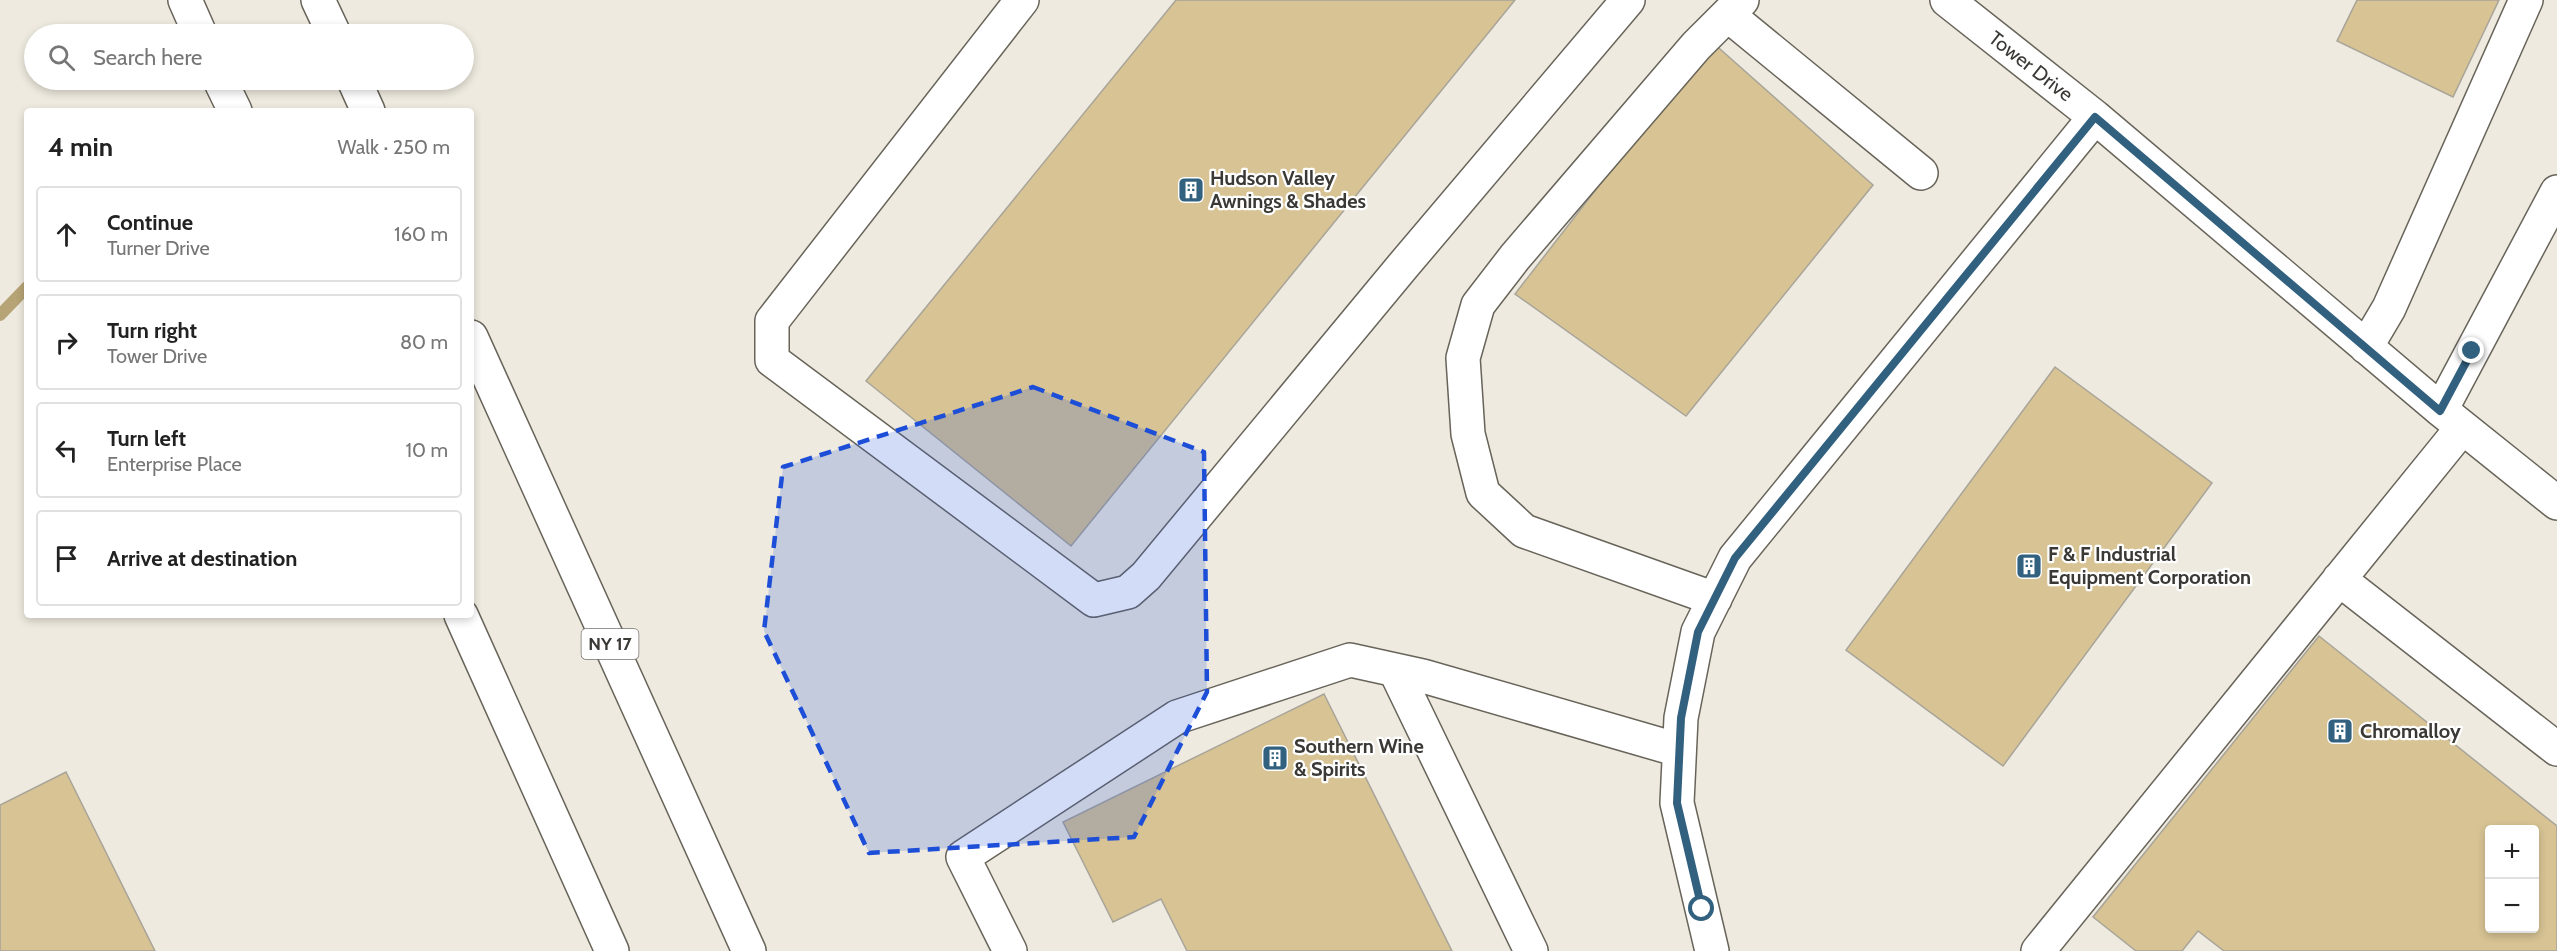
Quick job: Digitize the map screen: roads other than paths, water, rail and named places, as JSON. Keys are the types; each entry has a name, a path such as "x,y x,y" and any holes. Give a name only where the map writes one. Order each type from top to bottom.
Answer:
{"main road":[{"path":"185,0 196,24"},
{"path":"318,0 329,24"},
{"path":"1022,0 772,321 772,360 1094,600 1128,592 1146,576 1401,267 1628,0"},
{"name":"Tower Drive","path":"1947,0 2095,117 2451,419 2557,503"},
{"path":"2366,347 2389,308 2526,0"},
{"path":"1715,599 1524,531 1483,493 1468,434 1463,358 1478,305 1515,257 1696,46 1735,7 1921,173"},
{"path":"225,90 234,108"},
{"path":"359,90 367,108"},
{"path":"1712,951 1677,803 1681,718 1698,632 1735,558 2095,117"},
{"path":"2038,951 2339,579 2451,419 2557,192"},
{"name":"NY 17","path":"474,344 749,951"},
{"path":"2339,579 2557,749"},
{"path":"462,618 612,951"},
{"path":"1010,951 963,857 1177,717 1350,660 1434,679 1679,750"},
{"path":"1395,670 1531,951"}],"waterway":[{"path":"0,315 24,290"}],"place":[{"name":"Hudson Valley Awnings & Shades","path":"1191,190"},
{"name":"F & F Industrial Equipment Corporation","path":"2029,566"},
{"name":"Chromalloy","path":"2340,731"},
{"name":"Southern Wine & Spirits","path":"1275,758"}]}
